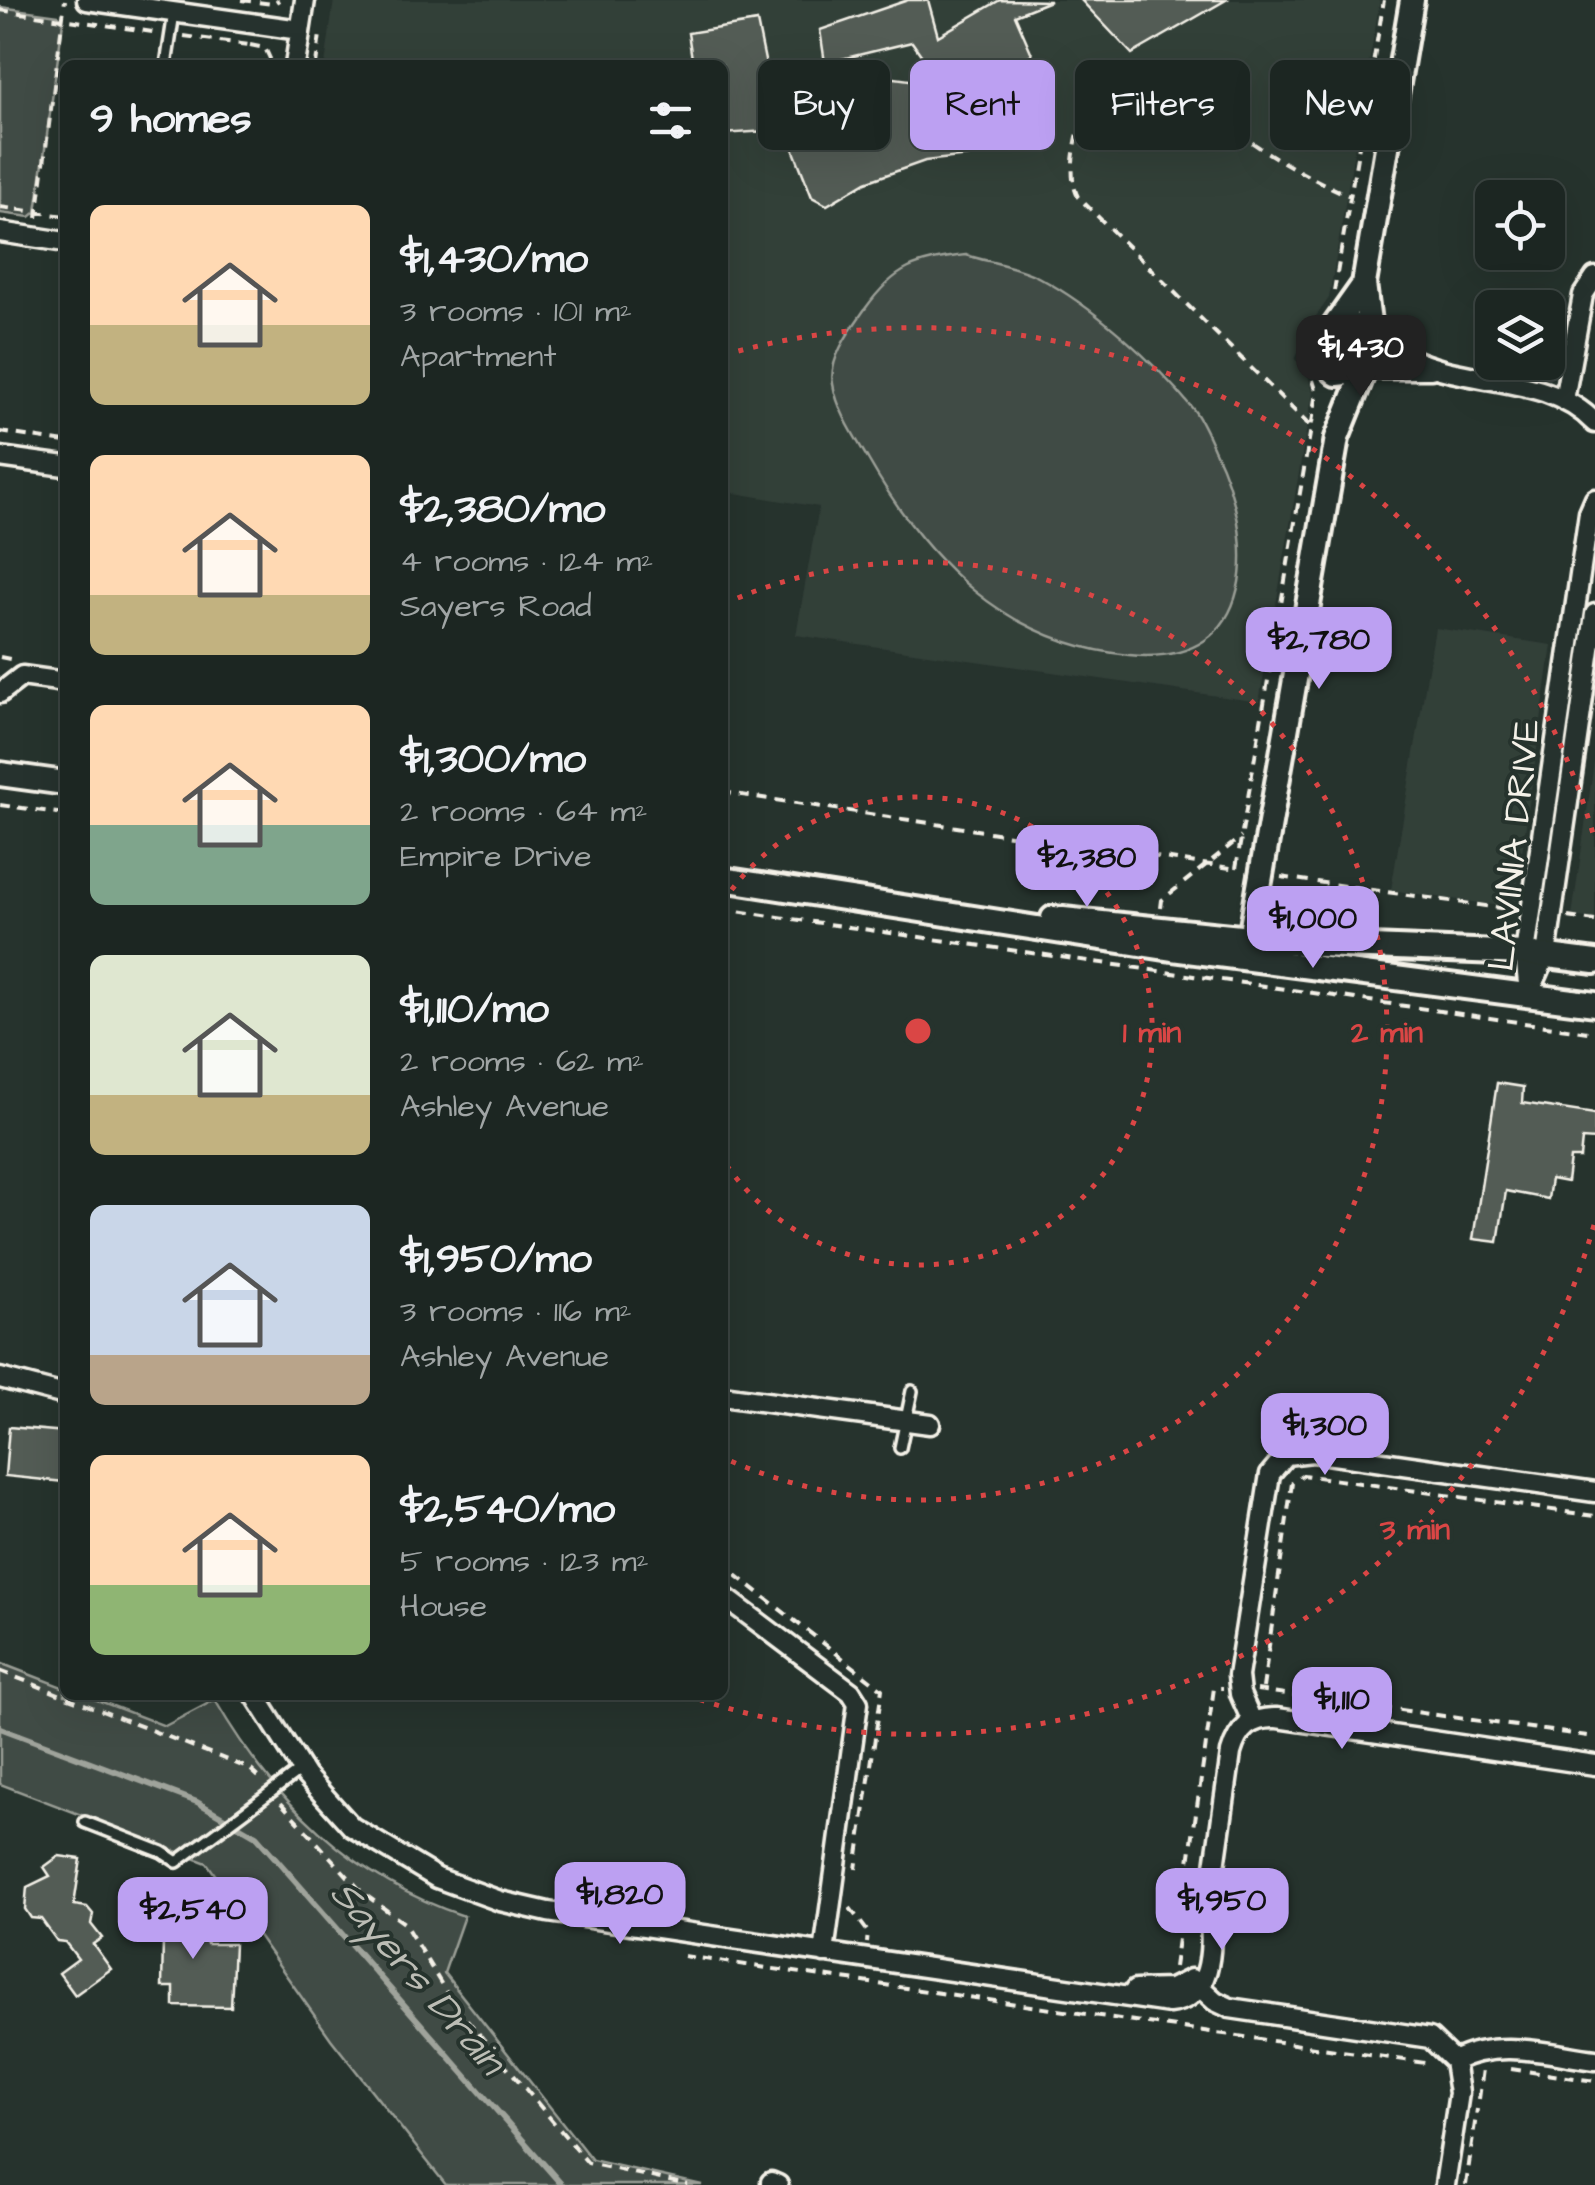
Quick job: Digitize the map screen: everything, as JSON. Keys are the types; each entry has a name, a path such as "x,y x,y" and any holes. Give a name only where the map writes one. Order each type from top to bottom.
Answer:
{"main road":[{"path":"1249,948 1337,438 1374,356 1364,284 1412,0"},
{"path":"1337,438 1319,367 1322,348 1364,284"},
{"path":"1332,330 1354,325 1371,339"},
{"path":"1319,367 1346,376 1365,370"},
{"path":"0,774 60,782"},
{"path":"728,880 1172,949 1319,945 1536,954 1595,962"},
{"path":"920,908 1157,926 1249,948 1595,1004"}],"street":[{"path":"86,0 300,30"},
{"path":"296,60 305,0"},
{"path":"0,232 60,241"},
{"path":"1564,400 1583,295 1595,278"},
{"path":"1371,339 1437,369"},
{"path":"1365,370 1437,369 1502,381 1564,400 1595,423"},
{"path":"0,457 60,465"},
{"name":"LAVINIA DRIVE","path":"1536,954 1532,912 1589,513 1595,499"},
{"name":"LAVINIA DRIVE","path":"1529,994 1595,614"},
{"path":"0,693 22,676 60,681"},
{"path":"0,1378 60,1394"},
{"path":"728,1397 930,1424"},
{"path":"1252,1721 1239,1689 1270,1474 1286,1455 1312,1452 1595,1492"},
{"path":"728,1601 831,1679 848,1703 853,1735 824,1953"},
{"path":"258,1700 302,1769 352,1827 437,1878 484,1895 548,1912 1099,1990 1170,1996 1195,1983"},
{"path":"1195,1983 1231,1754 1240,1731 1252,1721 1277,1718 1595,1765"},
{"path":"1195,1983 1230,2008 1430,2038 1455,2064 1459,2093 1445,2185"},
{"path":"1455,2064 1478,2050 1507,2048 1595,2060"}],"lane":[{"path":"167,60 174,12"},
{"path":"900,1448 903,1419 912,1391"},
{"path":"85,1822 162,1852 177,1862 302,1769"}],"path":[{"path":"34,238 65,0"},
{"path":"241,0 273,4 279,0"},
{"path":"1332,300 1384,0"},
{"path":"0,10 249,45"},
{"path":"1311,427 1078,196 1072,178 1077,135 1083,116 1104,90 1145,77 1164,79 1184,86 1232,128 1266,150 1350,196"},
{"path":"0,207 60,215"},
{"path":"1236,868 1319,367"},
{"path":"0,432 60,441"},
{"path":"728,793 1532,912"},
{"path":"0,805 60,813"},
{"path":"1157,926 1162,900 1241,837"},
{"path":"728,910 1595,1033"},
{"path":"1168,973 1172,949"},
{"path":"1262,1690 1292,1483 1303,1475 1595,1516"},
{"path":"0,1670 60,1694"},
{"path":"1166,2026 1214,1688 1262,1690 1595,1737"},
{"path":"76,1700 250,1769 362,1894 404,1923 453,2003 588,2162 688,2185"},
{"path":"684,1956 1166,2026 1595,2082"},
{"path":"1466,2185 1483,2069"}],"shaded area":[{"path":"334,0 1380,0 1370,60 1270,60 1270,150 1354,150 1329,298 1309,326 1295,360 1305,366 1313,392 1259,702 796,635 819,507 728,492 728,60 326,60"},
{"path":"0,7 58,15 63,22 36,212 30,217 0,213"},
{"path":"966,255 1030,273 1080,303 1141,354 1199,418 1228,483 1238,520 1241,556 1238,590 1226,618 1204,641 1173,653 1129,655 1045,634 974,591 944,563 891,497 842,413 833,384 834,365 853,326 886,284 908,268"},
{"path":"1435,628 1552,645 1514,908 1391,890"},
{"path":"1595,756 1595,919 1572,916"},
{"path":"0,1663 60,1686 60,1700 97,1700 165,1726 215,1700 262,1770 319,1832 386,1881 464,1916 444,1973 592,2160 702,2185 446,2185 331,2039 207,1863 0,1784"}],"building":[{"path":"908,0 928,0 938,36 1000,0 1050,1 1015,15 1032,54 1023,60 925,60 912,42 825,60 820,30"},
{"path":"1081,0 1226,0 1132,54"},
{"path":"757,22 765,60 758,60 758,132 728,134 728,60 692,60 688,33"},
{"path":"890,77 910,80 910,150 975,150 977,155 925,161 866,182 827,205 812,197 794,150 890,150"},
{"path":"1497,1083 1523,1087 1522,1103 1595,1114 1595,1140 1582,1139 1580,1158 1570,1158 1567,1182 1551,1179 1548,1199 1506,1191 1498,1242 1473,1239"},
{"path":"9,1427 60,1432 60,1482 5,1476"},
{"path":"59,1856 81,1859 74,1905 87,1907 93,1914 91,1924 102,1938 93,1944 111,1969 75,1995 59,1973 78,1959 65,1942 57,1941 41,1919 31,1918 25,1909 27,1887 50,1876 44,1867"},
{"path":"158,1903 178,1923 201,1923 207,1944 234,1944 231,2007 174,2006 174,1987 162,1987 163,1940 142,1918"}],"waterway":[{"name":"Sayers Drain","path":"0,1728 197,1802 256,1836 562,2185"}]}
